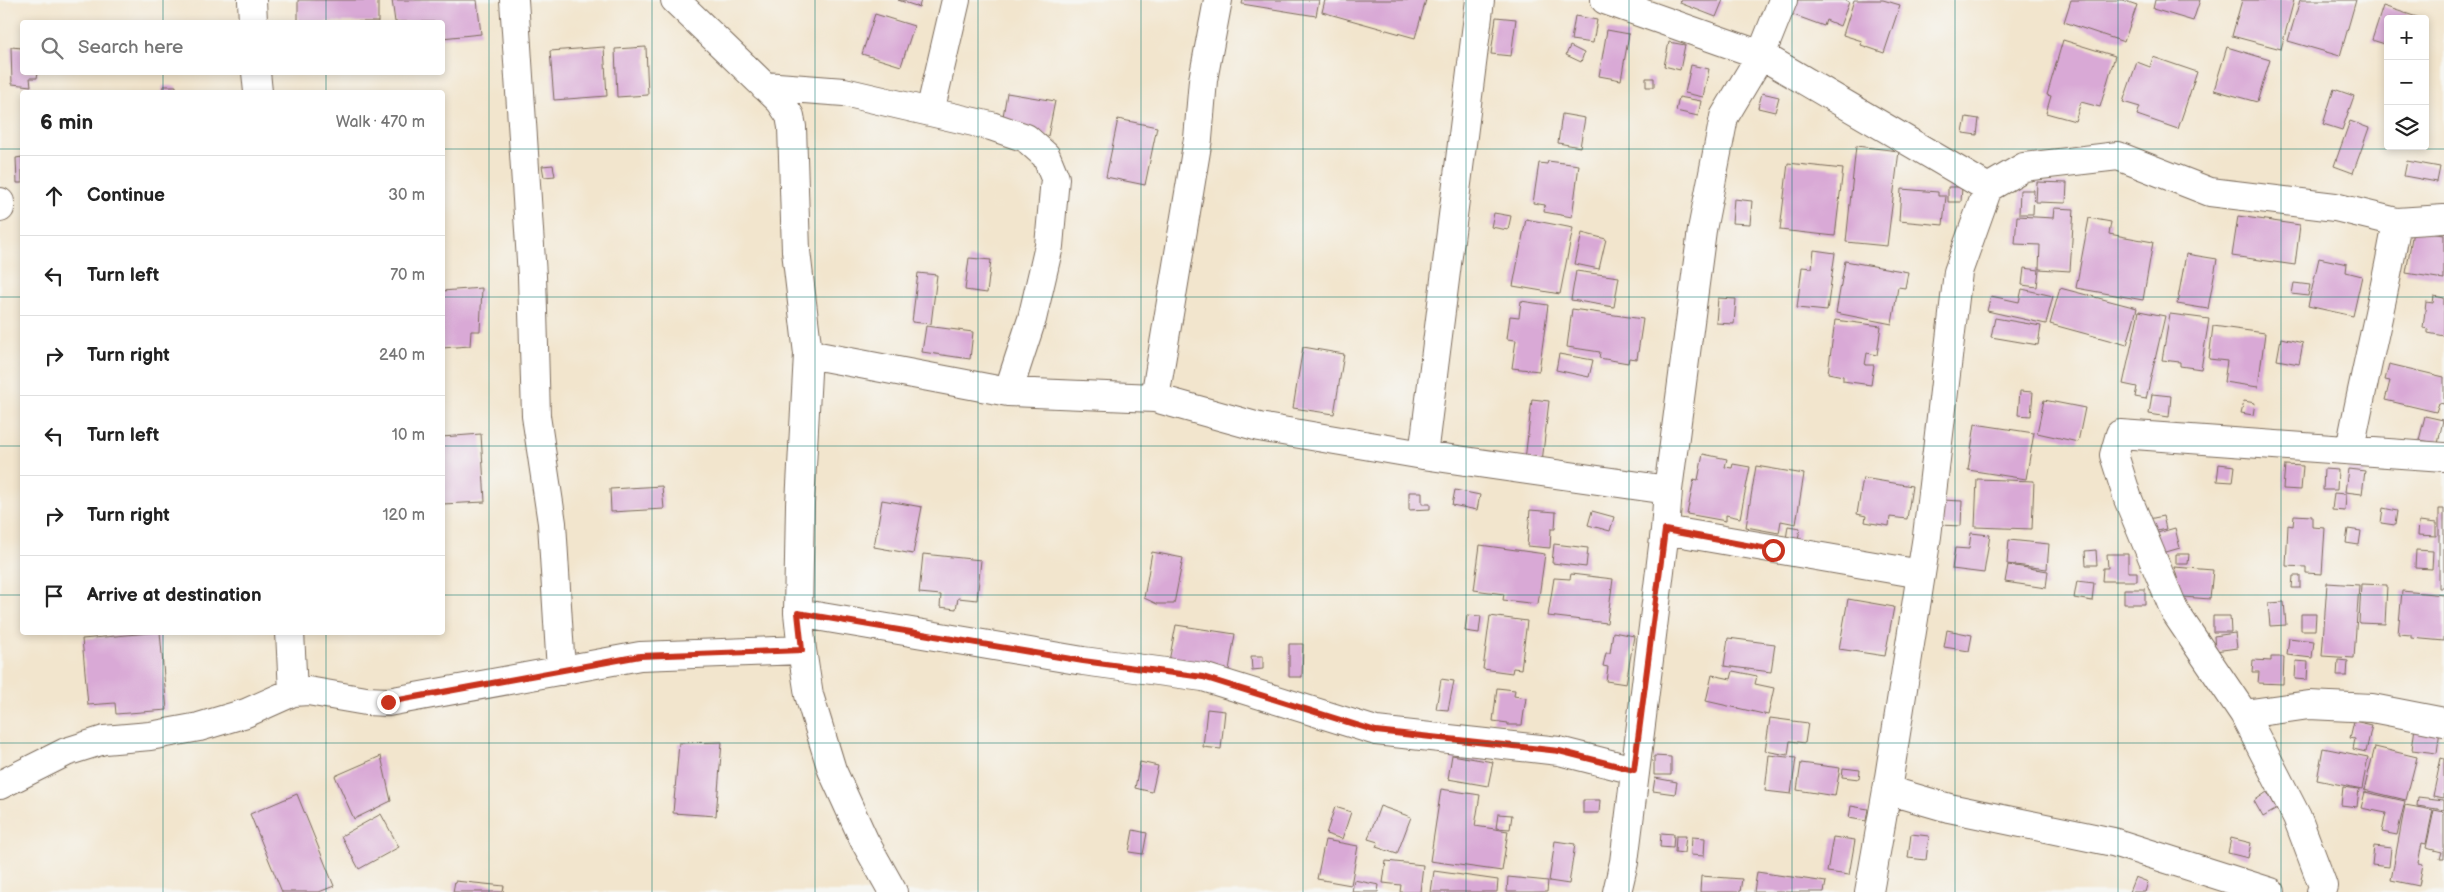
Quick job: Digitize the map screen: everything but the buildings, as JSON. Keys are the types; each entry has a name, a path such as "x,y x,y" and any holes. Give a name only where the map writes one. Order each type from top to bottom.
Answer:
{"street":[{"path":"252,0 253,20"},
{"path":"514,0 532,276 536,416 552,523 561,671"},
{"path":"675,0 780,102 790,116 792,127 796,251 808,354 800,504 798,613 802,650 809,695 832,770 864,840 893,892"},
{"path":"930,112 956,0"},
{"path":"1155,398 1198,139 1203,80 1218,0"},
{"path":"1423,455 1480,0"},
{"path":"1605,0 1761,55 1988,188"},
{"path":"1617,892 1624,862 1665,530 1668,490 1702,230 1724,117 1761,55 1783,0"},
{"path":"256,75 258,90"},
{"path":"764,86 844,92 991,126 1026,138 1046,156 1055,178 1049,246 1032,319 1008,392"},
{"path":"1869,892 1921,574 1958,272 1988,188 2024,167 2118,156 2210,192 2335,207 2397,222 2444,219"},
{"path":"0,202 0,208"},
{"path":"2350,450 2364,371 2385,291 2397,222"},
{"path":"808,354 1008,392 1155,398 1259,427 1423,455 1668,490"},
{"path":"2327,890 2297,817 2244,714 2175,612 2128,498 2114,454 2120,434 2444,457"},
{"path":"1665,530 1921,574"},
{"path":"798,613 1083,661 1203,677 1376,731 1559,751 1634,770"},
{"path":"290,635 293,692"},
{"path":"0,785 66,752 94,743 104,740 150,736 199,727 246,713 293,692 308,691 366,701 388,702 640,656 802,650"},
{"path":"2244,714 2309,705 2372,708 2444,722"},
{"path":"1887,790 1949,808 2113,842 2271,892"}],"route":[{"path":"388,702 640,656 680,653 802,650 798,613 1083,661 1203,677 1376,731 1559,751 1634,770 1665,530 1773,550"}]}
